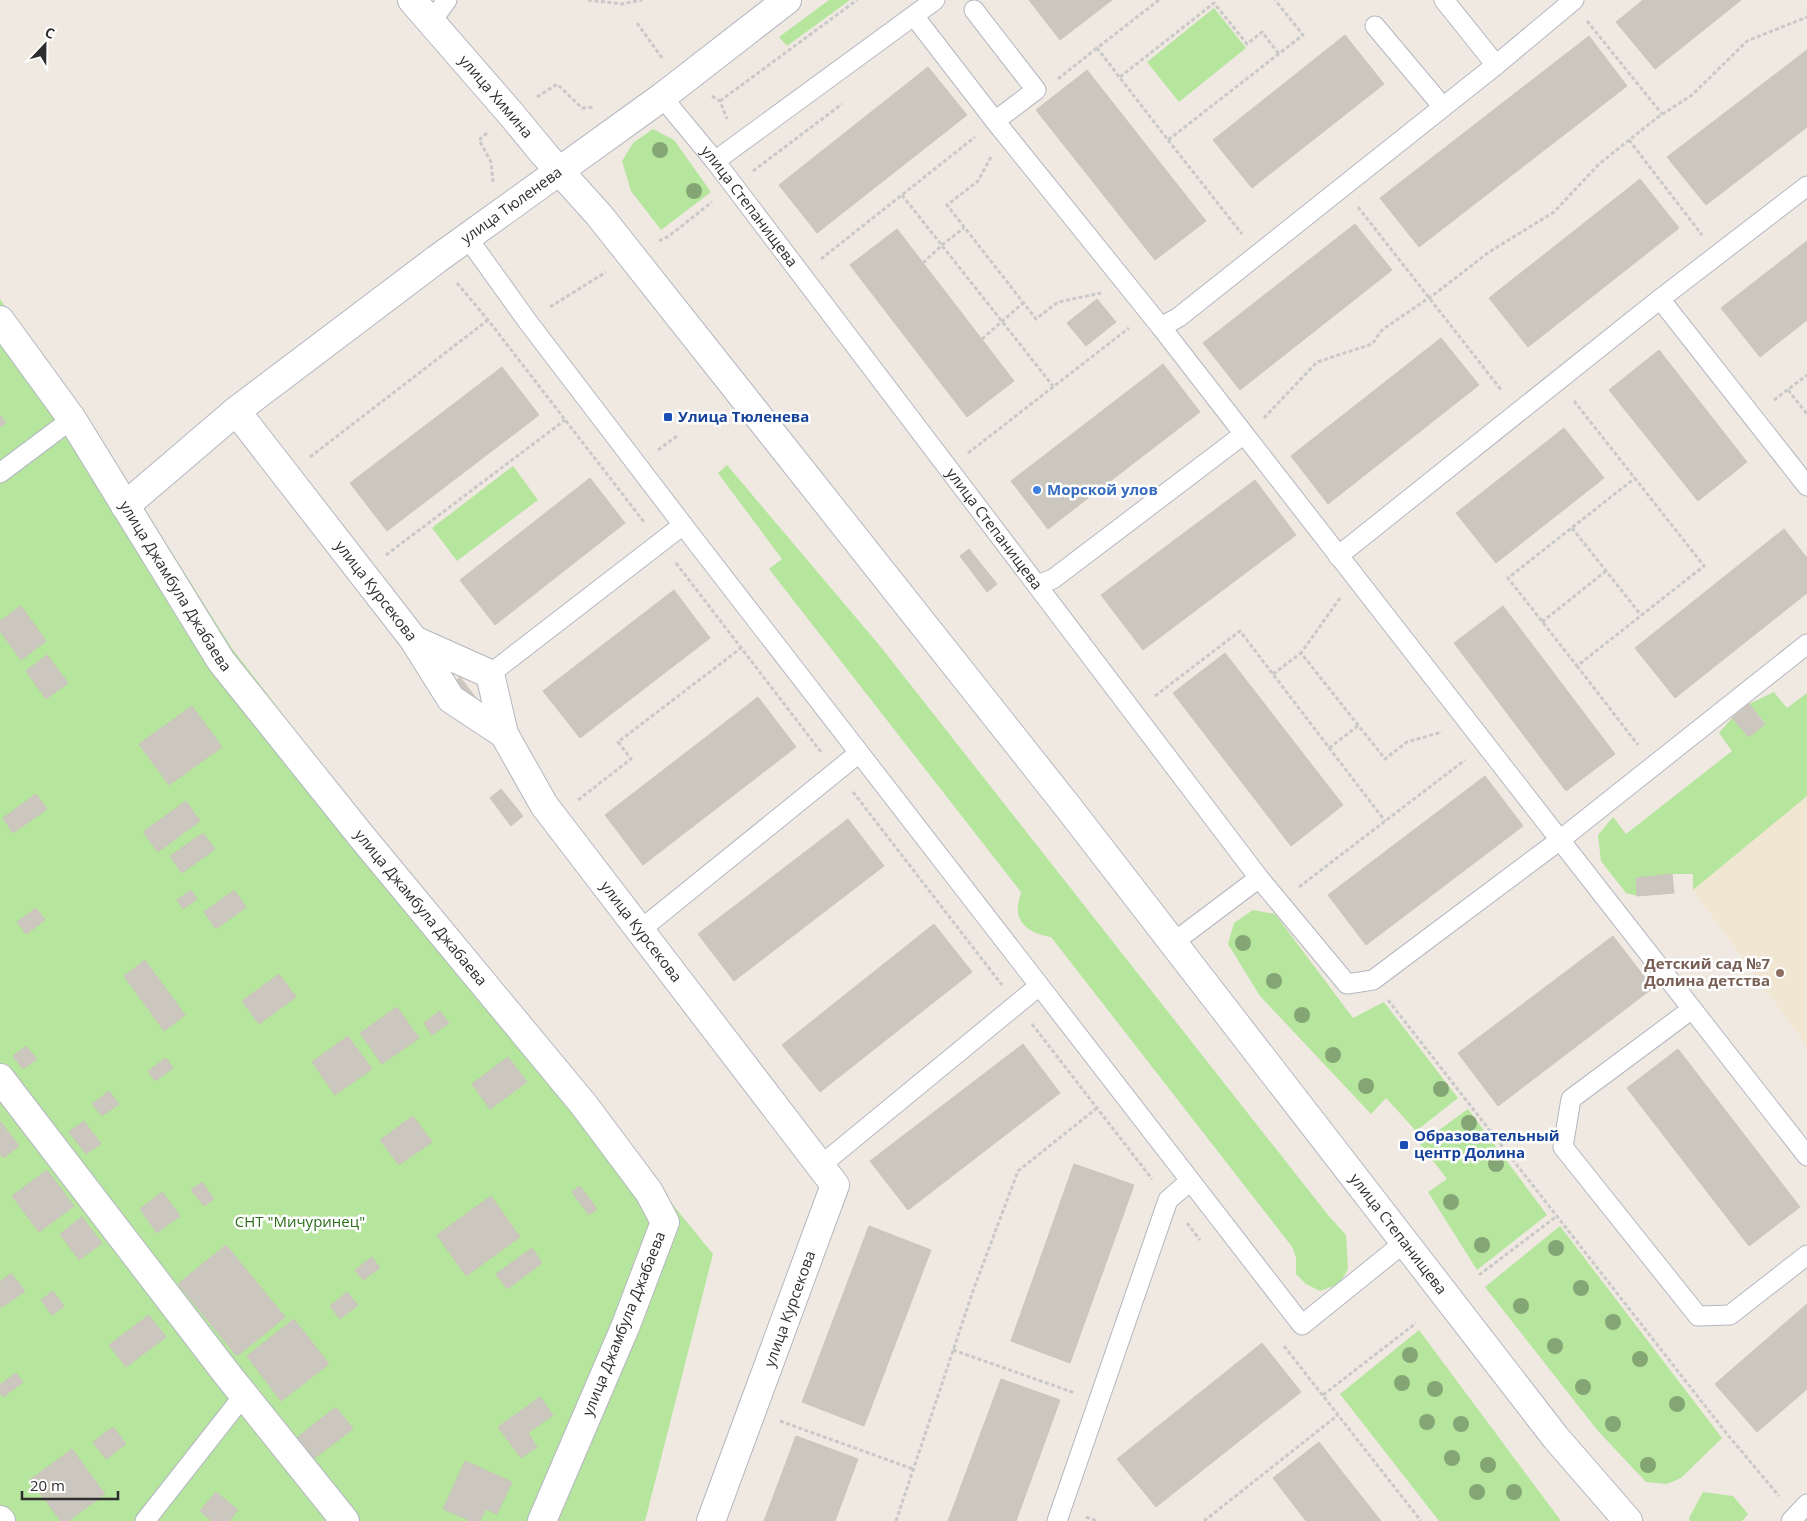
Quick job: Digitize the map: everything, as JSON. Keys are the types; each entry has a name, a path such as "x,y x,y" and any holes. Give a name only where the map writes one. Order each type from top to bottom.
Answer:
{"street":[{"name":"улица Химина","path":"412,0 559,171"},
{"name":"улица Тюленева","path":"125,506 236,411 467,237 662,97 787,0"},
{"name":"улица Степанищева","path":"559,171 599,215 1174,942 1556,1438 1628,1521"},
{"name":"улица Джамбула Джабаева","path":"0,320 72,419 221,661 362,837 584,1105 649,1192 665,1222 626,1325 542,1521"},
{"name":"улица Курсекова","path":"236,411 414,640 490,674 504,734 544,805 835,1185 711,1521"},
{"path":"414,640 451,699 504,734"},
{"path":"0,1078 244,1395 345,1521"}],"lane":[{"path":"431,22 447,0"},
{"path":"715,161 935,0"},
{"path":"1444,0 1496,66"},
{"path":"1162,327 1179,317 1496,66 1573,1"},
{"path":"974,10 1036,90 999,126"},
{"path":"914,16 999,126 1162,327 1338,556 1807,1156"},
{"path":"1375,26 1443,107"},
{"name":"улица Степанищева","path":"662,97 715,161 1259,878 1346,984 1373,980 1560,840"},
{"path":"1338,556 1660,299 1807,186"},
{"path":"467,237 528,322 683,524 1302,1325 1405,1242"},
{"path":"1660,299 1807,486"},
{"path":"0,473 72,419"},
{"path":"1037,585 1053,579 1245,436"},
{"path":"490,674 683,524"},
{"path":"1560,840 1807,644"},
{"path":"640,931 859,753"},
{"path":"1174,942 1259,878"},
{"path":"820,1166 1039,986"},
{"path":"1692,1009 1572,1099 1563,1147 1698,1316 1730,1315 1807,1255"},
{"path":"1057,1521 1168,1200 1190,1181"},
{"path":"145,1521 244,1395"},
{"path":"1791,1521 1807,1504"}],"path":[{"path":"588,0 622,4 642,0"},
{"path":"618,0 622,4"},
{"path":"720,101 857,0"},
{"path":"1036,90 1042,92 1159,0"},
{"path":"1168,140 1303,36 1275,0"},
{"path":"1573,1 1662,114"},
{"path":"1120,77 1214,3 1247,44 1262,32 1279,54"},
{"path":"1245,436 1317,362 1372,344 1382,330 1429,298 1489,252 1554,212 1599,164 1662,114 1692,95 1747,41 1807,17"},
{"path":"637,23 667,64"},
{"path":"1097,48 1258,254"},
{"path":"802,276 902,195 999,126"},
{"path":"999,126 978,181 947,205 1023,303 1036,319 1058,302 1129,287"},
{"path":"1629,140 1717,255"},
{"path":"1342,187 1518,412"},
{"path":"902,195 1003,320 1053,386"},
{"path":"923,263 964,228"},
{"path":"502,338 631,256"},
{"path":"982,339 1023,303"},
{"path":"948,468 1149,312"},
{"path":"286,476 488,320"},
{"path":"1752,416 1807,375"},
{"path":"1558,381 1704,566 1577,666"},
{"path":"1788,390 1807,414"},
{"path":"362,574 565,420"},
{"path":"1635,478 1508,578 1654,766"},
{"path":"1572,528 1642,615"},
{"path":"1542,622 1606,571"},
{"path":"1273,674 1302,653 1355,577"},
{"path":"1133,712 1240,631 1385,821"},
{"path":"554,818 631,759 618,742 741,648"},
{"path":"1302,653 1385,758 1408,742 1469,724"},
{"path":"1329,748 1359,725"},
{"path":"1279,902 1485,744"},
{"path":"896,1521 974,1288 1018,1171 1097,1108"},
{"path":"1479,1275 1558,1216"},
{"path":"1323,1395 1416,1323"},
{"path":"953,1350 1098,1402"},
{"path":"752,1411 914,1468"},
{"path":"1204,1521 1338,1415"}],"shaded area":[{"name":"Детский сад №7 Долина детства","path":"1807,796 1807,1046 1693,890"}],"green space":[{"path":"829,0 850,0 787,46 779,37"},
{"path":"1214,8 1246,48 1179,102 1147,62"},
{"path":"653,129 674,140 711,192 661,230 631,191 622,161 633,143"},
{"name":"СНТ \"Мичуринец\"","path":"0,299 121,471 231,647 462,947 713,1254 645,1521 0,1521"},
{"path":"727,465 880,646 1328,1215 1346,1235 1348,1269 1339,1284 1320,1291 1306,1284 1296,1274 1296,1258 1293,1248 1051,937 1030,930 1019,918 1018,904 1021,892 769,569 782,559 718,473"},
{"path":"513,466 538,500 457,561 432,528"},
{"path":"1774,692 1787,708 1807,693 1807,796 1693,890 1693,874 1672,874 1636,878 1637,896 1626,893 1601,861 1598,835 1613,817 1626,834 1732,751 1719,733 1732,718 1749,737 1765,723 1749,704"},
{"path":"1253,910 1275,914 1353,1018 1384,1002 1458,1098 1416,1131 1386,1098 1371,1114 1260,996 1228,944 1234,923"},
{"path":"1468,1109 1547,1215 1477,1270 1428,1192 1447,1179 1420,1144"},
{"path":"1560,1226 1722,1438 1681,1478 1667,1484 1646,1482 1598,1431 1485,1287"},
{"path":"1419,1330 1561,1521 1439,1521 1340,1394"},
{"path":"1703,1492 1733,1496 1748,1514 1742,1521 1690,1521 1689,1518"}],"building":[{"path":"1029,0 1112,0 1060,40"},
{"path":"1643,0 1741,0 1655,69 1616,22"},
{"path":"1345,35 1384,84 1252,188 1213,140"},
{"path":"1589,36 1627,86 1419,247 1380,198"},
{"path":"1807,50 1807,127 1706,205 1667,157"},
{"path":"928,67 967,115 817,233 779,185"},
{"path":"1087,70 1206,221 1155,260 1036,110"},
{"path":"1640,179 1679,228 1528,347 1489,298"},
{"path":"1355,224 1392,270 1240,390 1203,343"},
{"path":"897,229 1014,381 967,417 850,265"},
{"path":"1807,241 1807,320 1760,357 1721,308"},
{"path":"1097,299 1116,322 1086,346 1067,323"},
{"path":"1441,338 1479,385 1328,504 1291,456"},
{"path":"1659,350 1747,462 1698,501 1609,390"},
{"path":"1163,364 1200,412 1048,529 1011,481"},
{"path":"502,367 539,415 387,531 350,483"},
{"path":"0,415 6,423 0,427"},
{"path":"1564,428 1604,478 1496,563 1456,513"},
{"path":"590,478 625,523 495,625 460,580"},
{"path":"1255,480 1296,535 1143,650 1101,595"},
{"path":"1784,529 1807,558 1807,593 1675,698 1635,648"},
{"path":"969,549 997,584 987,592 960,556"},
{"path":"674,590 710,638 580,738 543,691"},
{"path":"21,606 46,641 21,660 0,631 0,621"},
{"path":"1503,606 1615,754 1566,791 1454,643"},
{"path":"1225,653 1343,805 1291,846 1173,693"},
{"path":"47,655 68,683 46,699 26,671"},
{"path":"460,677 479,702 452,684"},
{"path":"758,697 796,747 643,865 605,815"},
{"path":"1749,704 1765,724 1749,737 1732,718"},
{"path":"192,706 222,747 169,785 139,744"},
{"path":"1485,776 1523,826 1366,945 1328,895"},
{"path":"501,789 523,816 511,826 490,798"},
{"path":"36,794 47,809 13,833 3,818"},
{"path":"186,801 200,821 158,852 143,832"},
{"path":"848,819 884,866 734,981 698,934"},
{"path":"203,833 215,849 182,873 170,856"},
{"path":"1672,874 1674,893 1637,896 1636,878"},
{"path":"191,890 197,899 183,909 177,900"},
{"path":"234,890 246,907 216,929 204,912"},
{"path":"36,908 45,920 26,934 17,922"},
{"path":"934,924 972,972 820,1092 782,1045"},
{"path":"1613,936 1653,988 1498,1106 1458,1053"},
{"path":"145,960 185,1015 164,1031 124,976"},
{"path":"279,974 296,997 259,1024 242,1001"},
{"path":"397,1007 419,1038 382,1064 360,1033"},
{"path":"440,1011 449,1023 432,1035 424,1023"},
{"path":"348,1036 372,1069 335,1095 312,1062"},
{"path":"1023,1044 1060,1093 908,1210 870,1161"},
{"path":"26,1046 37,1059 23,1069 13,1056"},
{"path":"1678,1049 1800,1207 1749,1246 1627,1088"},
{"path":"508,1057 527,1082 490,1109 472,1084"},
{"path":"166,1058 173,1068 155,1081 148,1071"},
{"path":"109,1091 119,1104 102,1116 92,1104"},
{"path":"413,1116 432,1142 399,1165 380,1140"},
{"path":"0,1121 19,1146 3,1158 0,1154"},
{"path":"84,1121 101,1144 86,1154 69,1132"},
{"path":"1074,1164 1134,1185 1070,1363 1011,1341"},
{"path":"47,1170 74,1206 39,1232 12,1196"},
{"path":"202,1182 214,1199 204,1206 191,1190"},
{"path":"580,1186 597,1209 589,1215 572,1192"},
{"path":"162,1192 180,1216 157,1233 140,1209"},
{"path":"491,1196 520,1237 466,1276 437,1235"},
{"path":"82,1217 102,1243 79,1260 60,1234"},
{"path":"869,1226 931,1250 864,1426 802,1402"},
{"path":"226,1245 285,1317 237,1356 178,1284"},
{"path":"532,1248 542,1263 507,1289 496,1274"},
{"path":"372,1257 380,1268 363,1280 355,1270"},
{"path":"11,1273 25,1291 1,1308 0,1282"},
{"path":"53,1291 64,1306 52,1315 41,1300"},
{"path":"347,1292 358,1305 340,1319 330,1306"},
{"path":"1807,1304 1807,1389 1757,1432 1715,1384"},
{"path":"149,1315 166,1337 126,1367 109,1345"},
{"path":"294,1319 329,1364 281,1401 247,1356"},
{"path":"1262,1343 1301,1392 1156,1507 1117,1459"},
{"path":"16,1373 23,1382 3,1397 0,1393 0,1385"},
{"path":"1001,1379 1060,1400 1016,1521 948,1521"},
{"path":"540,1397 553,1415 528,1433 537,1447 521,1458 498,1427"},
{"path":"336,1407 353,1429 305,1465 289,1444"},
{"path":"113,1427 126,1444 106,1459 93,1442"},
{"path":"796,1436 858,1459 835,1521 764,1521"},
{"path":"1319,1442 1381,1521 1306,1521 1273,1478"},
{"path":"72,1449 105,1494 68,1521 61,1521 30,1480"},
{"path":"465,1461 512,1482 497,1514 486,1509 480,1521 471,1521 443,1509"},
{"path":"216,1492 238,1510 229,1521 212,1521 200,1511"}],"place":[{"name":"Улица Тюленева","path":"668,417"},
{"name":"Морской улов","path":"1037,490"},
{"name":"Детский сад №7 Долина детства","path":"1780,973"},
{"name":"Образовательный центр Долина","path":"1404,1145"}]}
